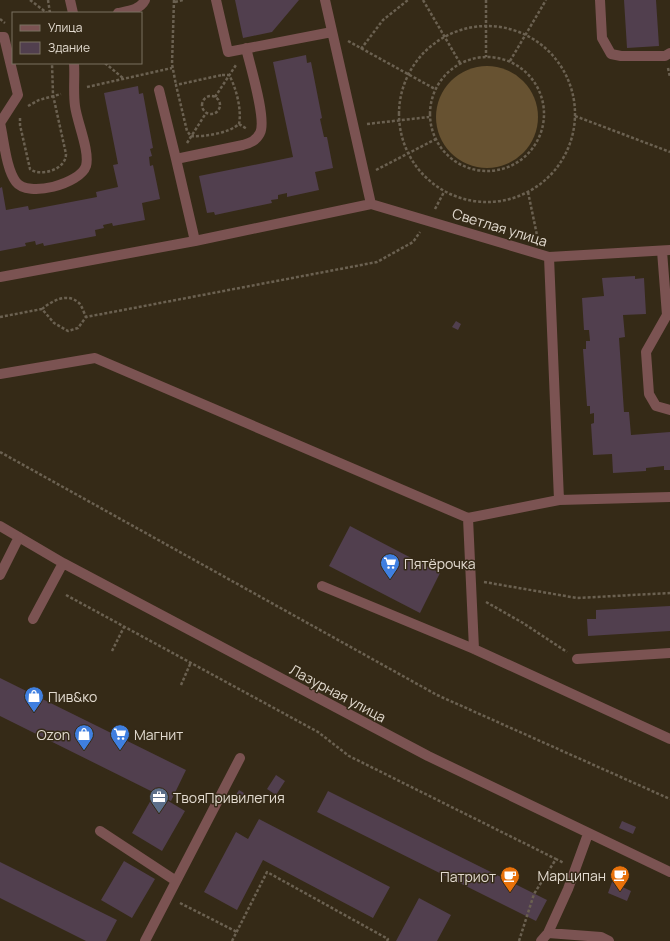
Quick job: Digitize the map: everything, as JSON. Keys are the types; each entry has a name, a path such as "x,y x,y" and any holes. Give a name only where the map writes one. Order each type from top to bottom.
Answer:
{"street":[{"path":"70,0 72,12"},
{"path":"124,12 131,11 143,5 145,0"},
{"path":"216,0 228,52 332,32"},
{"path":"0,277 195,241 371,204 355,126 325,0"},
{"path":"600,0 602,38 611,54 621,56 665,56 670,53"},
{"path":"0,38 4,37 18,96 0,123 10,172 17,184 26,188 38,189 71,182 80,175 86,166 87,157 75,105 74,64"},
{"path":"176,159 253,142 260,133 263,121 246,48"},
{"path":"159,90 195,241"},
{"name":"Светлая улица","path":"371,204 429,220 545,256 666,251"},
{"path":"666,251 667,315 646,352 649,394 656,406 670,410"},
{"path":"545,256 559,500"},
{"path":"0,374 94,358 468,518 559,500 670,497"},
{"path":"468,518 474,649"},
{"name":"Лазурная улица","path":"0,526 63,563 382,732 588,834 670,872"},
{"path":"0,575 19,537"},
{"path":"33,619 63,563"},
{"path":"322,586 474,649 670,739"},
{"path":"577,659 670,652"},
{"path":"145,941 240,758"},
{"path":"100,831 176,881"},
{"path":"588,834 545,937 601,937 609,941"}],"path":[{"path":"30,0 46,12"},
{"path":"48,0 50,12"},
{"path":"183,0 175,1 172,68 187,131 192,136 199,136 234,128 239,124 240,115 232,81 229,75"},
{"path":"361,49 383,20 408,0"},
{"path":"423,0 460,63"},
{"path":"486,0 486,57"},
{"path":"510,61 546,0"},
{"path":"486,27 512,30 525,35 541,45 553,56 570,84 574,100 575,116 570,143 561,162 547,179 528,192 509,200 477,202 444,192 421,172 404,145 399,120 400,96 408,75 423,54 446,37 464,29 486,27"},
{"path":"332,32 435,90"},
{"path":"216,97 246,48"},
{"path":"486,57 510,61 530,76 541,94 544,116 541,132 534,146 526,155 508,167 487,171 476,170 456,162 447,155 436,140 429,117 430,106 435,90 443,76 460,63 470,59 486,57"},
{"path":"52,64 53,96 66,158 57,168 39,173 34,172 28,165 20,118 28,106 33,102 53,96"},
{"path":"107,64 124,79"},
{"path":"75,90 172,68"},
{"path":"176,85 222,75 229,75"},
{"path":"206,113 202,104 203,100 206,97 216,97"},
{"path":"206,113 215,113 218,109 219,100 216,97"},
{"path":"176,159 206,113"},
{"path":"575,116 670,152"},
{"path":"355,126 429,117"},
{"path":"366,176 408,153 436,140"},
{"path":"42,309 54,323 68,331 78,328 86,317 377,262 413,242 429,220 444,192"},
{"path":"528,192 545,256"},
{"path":"0,317 42,309 52,301 68,298 80,303 86,317"},
{"path":"0,452 437,694 670,799"},
{"path":"470,580 577,598 670,592"},
{"path":"472,594 523,623 577,659"},
{"path":"66,595 318,732 349,756 575,868"},
{"path":"112,651 124,627"},
{"path":"180,685 191,662"},
{"path":"519,941 534,894 556,859"},
{"path":"232,941 267,872 388,939 387,941"},
{"path":"168,897 237,932"}],"shaded area":[{"path":"487,66 506,70 523,81 534,98 538,117 534,136 523,153 506,164 487,168 468,164 451,153 440,136 436,117 440,98 451,81 468,70"}],"building":[{"path":"235,0 299,0 272,32 243,38"},
{"path":"624,0 656,0 659,46 627,48"},
{"path":"306,55 307,63 311,62 322,118 320,119 324,137 327,137 333,168 315,172 319,190 287,197 287,193 278,195 278,199 271,200 272,203 215,215 214,212 207,213 199,176 293,157 273,62"},
{"path":"138,86 139,94 143,93 153,148 150,149 152,156 149,157 150,166 153,165 160,199 142,203 145,220 113,226 112,223 103,225 104,228 95,230 96,236 44,246 43,243 36,245 35,241 25,243 26,246 0,251 0,188 2,187 6,210 28,206 29,210 97,197 96,192 118,187 113,165 118,164 104,93"},
{"path":"635,276 635,279 644,278 646,314 623,315 625,337 619,338 624,412 629,412 631,435 670,432 670,470 664,470 664,466 646,468 646,471 613,473 612,454 593,455 591,424 594,423 594,413 590,414 590,406 587,406 583,349 586,349 586,341 590,341 589,330 584,330 582,298 604,296 602,278"},
{"path":"456,321 461,324 458,330 452,327"},
{"path":"350,526 440,573 420,613 329,566"},
{"path":"670,606 670,631 588,636 587,619 596,619 596,610"},
{"path":"0,678 186,770 171,801 0,716"},
{"path":"276,775 285,781 276,795 267,789"},
{"path":"239,790 244,793 237,805 232,801"},
{"path":"328,791 547,900 536,921 317,812"},
{"path":"155,793 185,811 162,851 132,833"},
{"path":"259,819 390,887 373,918 263,860 237,910 204,892 236,832 248,839"},
{"path":"622,821 636,827 633,834 619,828"},
{"path":"124,861 155,879 132,918 101,900"},
{"path":"0,862 117,920 106,941 86,941 0,898"},
{"name":"Марципан","path":"612,882 631,891 627,901 608,893"},
{"path":"419,898 451,915 437,941 396,941"}],"place":[{"name":"Пятёрочка","path":"390,580"},
{"name":"Пив&ко","path":"34,713"},
{"name":"Ozon","path":"84,751"},
{"name":"Магнит","path":"120,751"},
{"name":"ТвояПривилегия","path":"159,814"},
{"name":"Марципан","path":"620,892"},
{"name":"Патриот","path":"510,893"}]}
